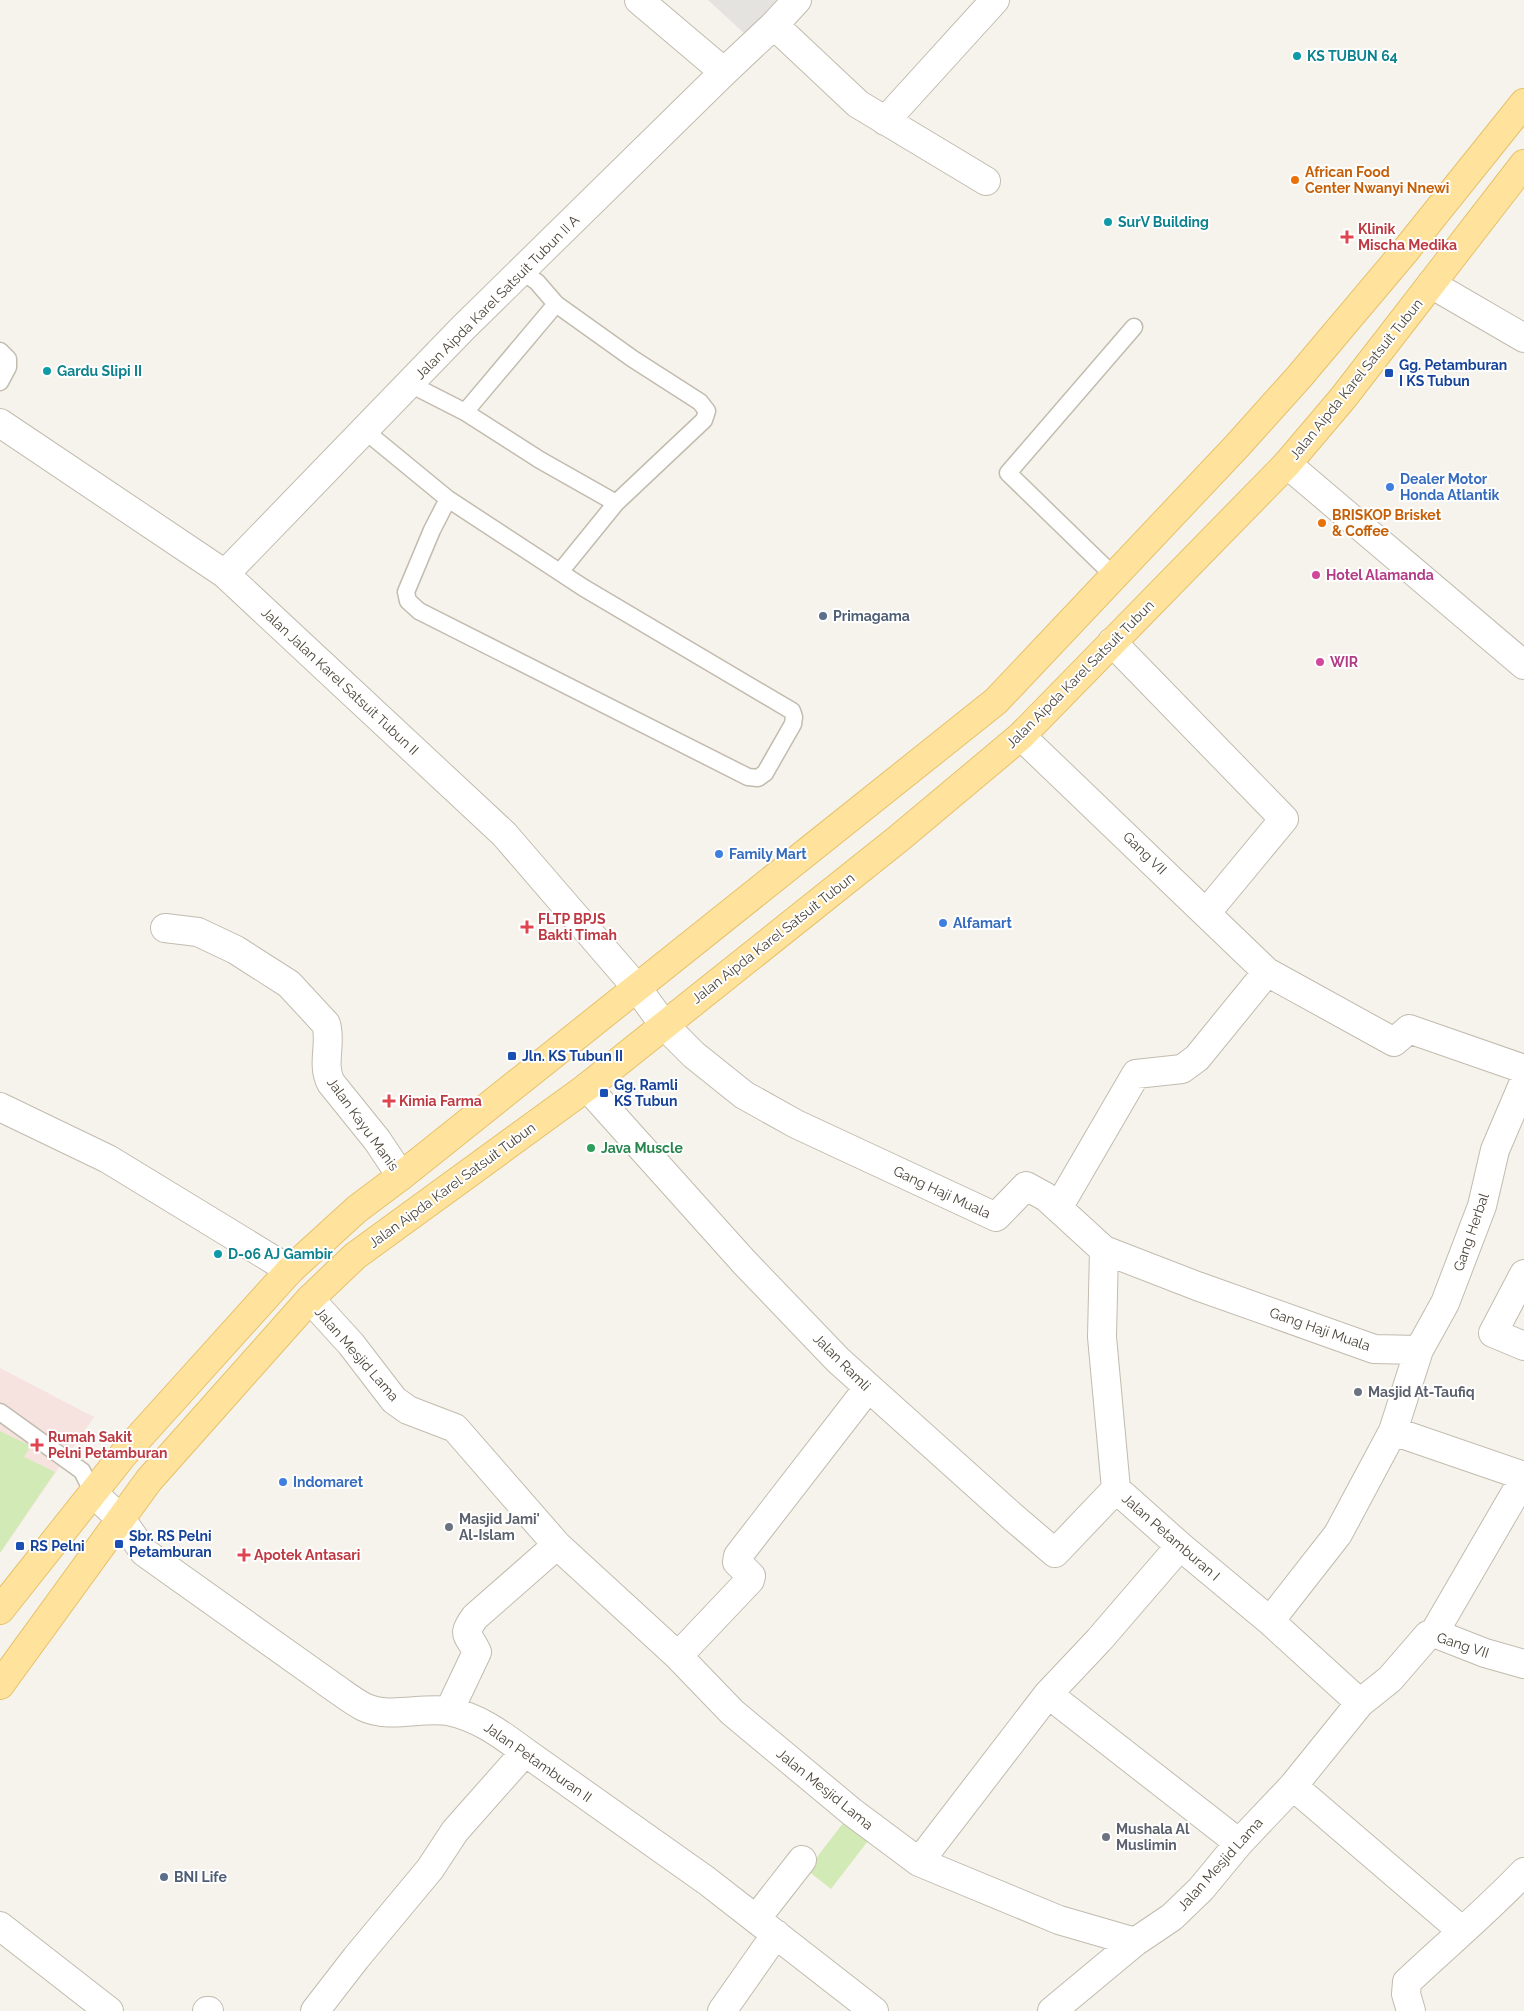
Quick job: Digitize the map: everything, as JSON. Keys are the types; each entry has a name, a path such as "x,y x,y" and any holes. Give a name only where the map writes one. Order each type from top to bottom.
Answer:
{"main road":[{"path":"0,1610 123,1455 290,1270 356,1209 637,988 996,701 1299,378 1406,250 1524,103"},
{"name":"Jalan Aipda Karel Satsuit Tubun","path":"4,1672 149,1480 310,1299 355,1256 587,1087 898,839 1021,736 1287,464 1342,398 1524,164"}],"street":[{"path":"639,0 724,72"},
{"name":"Jalan Aipda Karel Satsuit Tubun II A","path":"225,574 521,271 774,25 797,0"},
{"path":"885,121 994,0"},
{"path":"774,25 858,104 986,181"},
{"path":"1431,284 1524,338"},
{"name":"Jalan Jalan Karel Satsuit Tubun II","path":"0,423 225,574 504,834 637,988 664,1025"},
{"path":"1287,464 1524,665"},
{"path":"1112,642 1284,819 1206,912"},
{"name":"Gang VII","path":"1021,736 1267,972 1394,1042 1409,1029 1524,1069"},
{"name":"Jalan Kayu Manis","path":"165,928 198,932 236,950 289,984 326,1024 328,1032 326,1068 331,1082 377,1140 400,1176"},
{"path":"1058,1208 1136,1074 1182,1069 1197,1058 1267,972"},
{"name":"Gang Haji Muala","path":"664,1025 694,1056 744,1096 796,1124 996,1217 1026,1186 1046,1197 1104,1250 1197,1286 1374,1349 1418,1350"},
{"name":"Gang Herbal","path":"1270,1621 1338,1534 1393,1431 1418,1350 1445,1303 1482,1206 1495,1150 1524,1082"},
{"name":"Jalan Ramli","path":"587,1087 744,1262 838,1360 1055,1553 1116,1489"},
{"path":"0,1107 108,1159 290,1270"},
{"name":"Jalan Petamburan I","path":"1104,1250 1102,1337 1116,1489 1180,1546 1270,1621 1360,1702"},
{"path":"1524,1274 1493,1333 1524,1346"},
{"name":"Jalan Mesjid Lama","path":"310,1299 351,1344 394,1400 414,1412 455,1428 557,1545 678,1656 732,1712 852,1812 919,1862 1059,1920 1135,1942 1172,1917 1201,1890 1239,1843 1292,1786 1360,1702 1390,1679"},
{"path":"678,1656 750,1580 750,1573 737,1562 738,1556 868,1388"},
{"path":"1393,1431 1524,1477 1434,1633"},
{"name":"Jalan Petamburan II","path":"93,1493 120,1519 144,1552 365,1708 384,1712 431,1710 448,1712 474,1719 498,1732 707,1881 874,2011"},
{"path":"448,1712 477,1652 467,1635 467,1628 474,1617 557,1545"},
{"path":"919,1862 1048,1694 1099,1640 1180,1546"},
{"name":"Gang VII","path":"1390,1679 1428,1635 1434,1633 1485,1653 1524,1664"},
{"path":"1048,1694 1239,1843"},
{"path":"315,2011 430,1869 455,1831 525,1752"},
{"path":"1292,1786 1461,1930"},
{"path":"722,2011 802,1860"},
{"path":"1411,2011 1406,1994 1407,1982 1461,1930 1496,1901 1524,1872"},
{"path":"0,1926 109,2011"},
{"path":"1052,2011 1135,1942"}],"lane":[{"path":"521,271 537,282 556,304 633,360 700,402 707,411 704,420 616,503 560,572"},
{"path":"464,412 556,304"},
{"path":"1114,576 1008,473 1134,327"},
{"path":"0,351 8,359 8,367 0,382"},
{"path":"410,384 464,412 540,460 616,503"},
{"path":"364,430 448,499 584,588 792,711 794,717 793,724 765,773 758,778 748,777 419,611 408,601 406,592 432,530 448,499"},
{"path":"0,1412 82,1471 93,1493"}],"shaded area":[{"path":"708,0 776,0 746,35"},
{"name":"Rumah Sakit Pelni Petamburan","path":"0,1368 94,1417 0,1553"}],"green space":[{"path":"0,1431 31,1446 24,1457 55,1472 0,1553"},
{"path":"847,1818 871,1837 831,1889 807,1870"}],"place":[{"name":"KS TUBUN 64","path":"1297,56"},
{"name":"African Food Center Nwanyi Nnewi","path":"1295,180"},
{"name":"SurV Building","path":"1108,222"},
{"name":"Klinik Mischa Medika","path":"1347,237"},
{"name":"Gardu Slipi II","path":"47,371"},
{"name":"Gg. Petamburan I KS Tubun","path":"1389,373"},
{"name":"Dealer Motor Honda Atlantik","path":"1390,487"},
{"name":"BRISKOP Brisket & Coffee","path":"1322,523"},
{"name":"Hotel Alamanda","path":"1316,575"},
{"name":"Primagama","path":"823,616"},
{"name":"WIR","path":"1320,662"},
{"name":"Family Mart","path":"719,854"},
{"name":"Alfamart","path":"943,923"},
{"name":"FLTP BPJS Bakti Timah","path":"527,927"},
{"name":"Jln. KS Tubun II","path":"512,1056"},
{"name":"Gg. Ramli KS Tubun","path":"604,1093"},
{"name":"Kimia Farma","path":"389,1101"},
{"name":"Java Muscle","path":"591,1148"},
{"name":"D-06 AJ Gambir","path":"218,1254"},
{"name":"Masjid At-Taufiq","path":"1358,1392"},
{"name":"Rumah Sakit Pelni Petamburan","path":"37,1445"},
{"name":"Indomaret","path":"283,1482"},
{"name":"Masjid Jami' Al-Islam","path":"449,1527"},
{"name":"Sbr. RS Pelni Petamburan","path":"119,1544"},
{"name":"RS Pelni","path":"20,1546"},
{"name":"Apotek Antasari","path":"244,1555"},
{"name":"Mushala Al Muslimin","path":"1106,1837"},
{"name":"BNI Life","path":"164,1877"}]}
